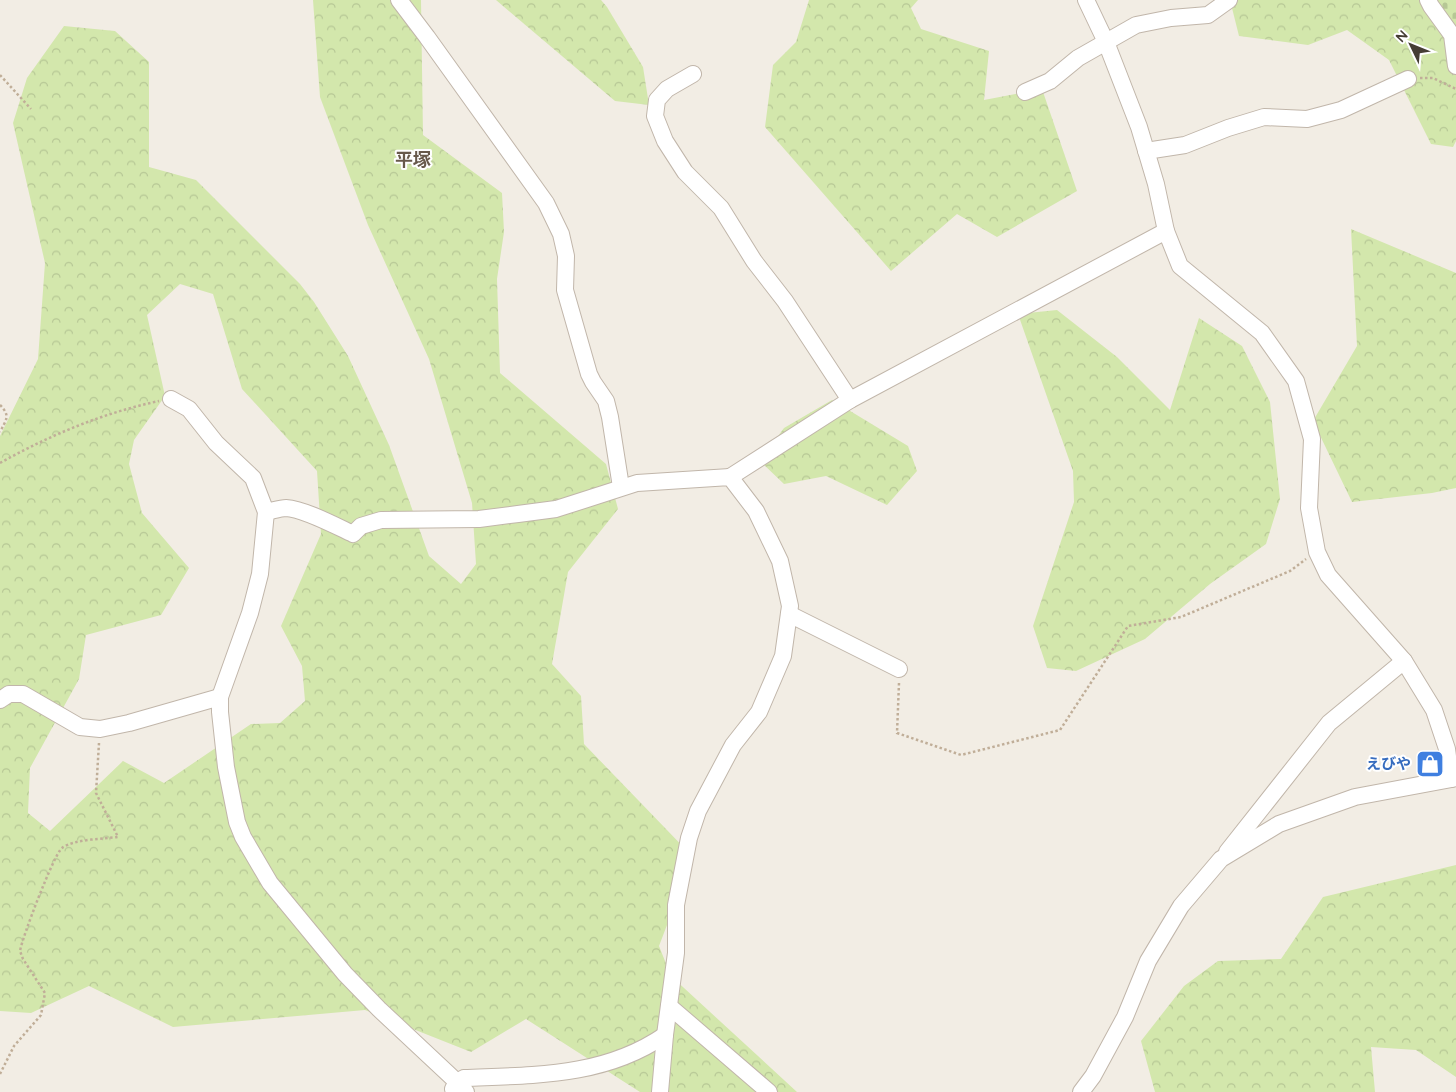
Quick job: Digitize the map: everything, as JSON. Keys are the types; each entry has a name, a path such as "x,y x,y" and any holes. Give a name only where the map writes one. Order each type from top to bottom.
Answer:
{"street":[{"path":"398,0 427,37 546,203 561,234 566,256 565,290 589,374 606,401 620,487"},
{"path":"1086,0 1106,42 1146,151 1156,184 1166,231 1180,266 1262,333 1296,381 1312,439 1309,508 1317,552 1328,575 1404,662 1434,710 1447,749 1453,779 1355,797 1279,824 1221,859"},
{"path":"1025,92 1050,82 1078,58 1136,25 1171,18 1208,15 1229,0"},
{"path":"1428,0 1452,35 1456,66"},
{"path":"693,74 668,90 657,100 656,116 665,141 685,172 721,208 754,261 785,301 850,400"},
{"path":"1146,151 1185,145 1228,128 1264,118 1308,119 1341,110 1408,79"},
{"path":"266,512 285,508 307,514 353,534 361,526 381,520 479,519 556,509 637,483 730,477 850,400 1166,231"},
{"path":"171,399 189,409 216,443 253,478 266,512 260,574 250,613 220,696 220,712 226,767 237,822 243,837 270,883 345,974 458,1089 464,1078 544,1074 576,1070 601,1064 628,1056 665,1035"},
{"path":"660,1092 665,1035 676,953 676,905 689,838 698,811 733,745 759,712 783,656 790,606 780,561 756,511 730,477"},
{"path":"789,614 899,669"},
{"path":"1081,1092 1093,1076 1124,1017 1148,960 1181,906 1329,724 1404,662"},
{"path":"0,700 10,694 23,694 80,727 100,729 129,723 220,696"},
{"path":"669,1006 769,1092"}],"path":[{"path":"0,75 31,109"},
{"path":"1408,79 1432,78 1456,88"},
{"path":"0,463 76,426 129,408 171,399"},
{"path":"0,404 6,411 7,417 0,432"},
{"path":"899,669 897,733 961,755 1060,730 1128,626 1181,617 1290,571 1317,552"},
{"path":"0,1074 14,1046 41,1015 45,993 23,959 20,951 40,894 60,849 72,843 118,836 96,793 100,729"}],"green space":[{"path":"313,0 421,0 423,135 502,193 504,232 497,279 500,373 606,464 618,509 568,572 552,664 581,696 584,744 693,857 659,946 671,976 797,1092 640,1092 526,1019 471,1052 365,1010 173,1027 89,986 31,1013 0,1011 0,436 38,359 45,263 13,123 27,78 64,26 115,31 149,62 149,167 196,180 300,284 314,302 348,356 389,445 429,556 461,584 476,564 472,503 429,359 368,225 320,97","holes":["180,284 213,294 242,389 317,471 321,534 281,626 302,666 305,701 280,723 251,724 164,783 123,761 50,831 28,813 30,768 79,679 86,635 161,615 189,568 142,513 129,464 134,440 165,396 147,315"]},
{"path":"496,0 601,0 643,67 649,105 615,101"},
{"path":"809,0 918,0 911,8 921,29 989,51 984,100 1042,89 1077,191 997,237 957,214 891,271 765,127 773,65 796,42"},
{"path":"1230,0 1426,0 1456,42 1456,141 1453,147 1431,144 1389,60 1347,30 1308,45 1239,36"},
{"path":"1430,0 1456,0 1456,54"},
{"path":"1351,229 1456,273 1456,488 1432,493 1352,502 1313,421 1357,346"},
{"path":"1057,310 1117,357 1170,410 1199,318 1242,346 1270,402 1280,499 1266,544 1210,584 1145,639 1076,671 1047,668 1033,626 1074,502 1073,471 1018,314"},
{"path":"832,400 908,446 917,471 887,505 826,476 784,484 760,461 784,428"},
{"path":"1456,865 1456,1077 1416,1050 1371,1047 1375,1092 1155,1092 1141,1041 1184,986 1218,961 1281,959 1323,897"}],"place":[{"name":"えびや","path":"1430,764"}],"district":[{"name":"平塚","path":"413,160"}]}
